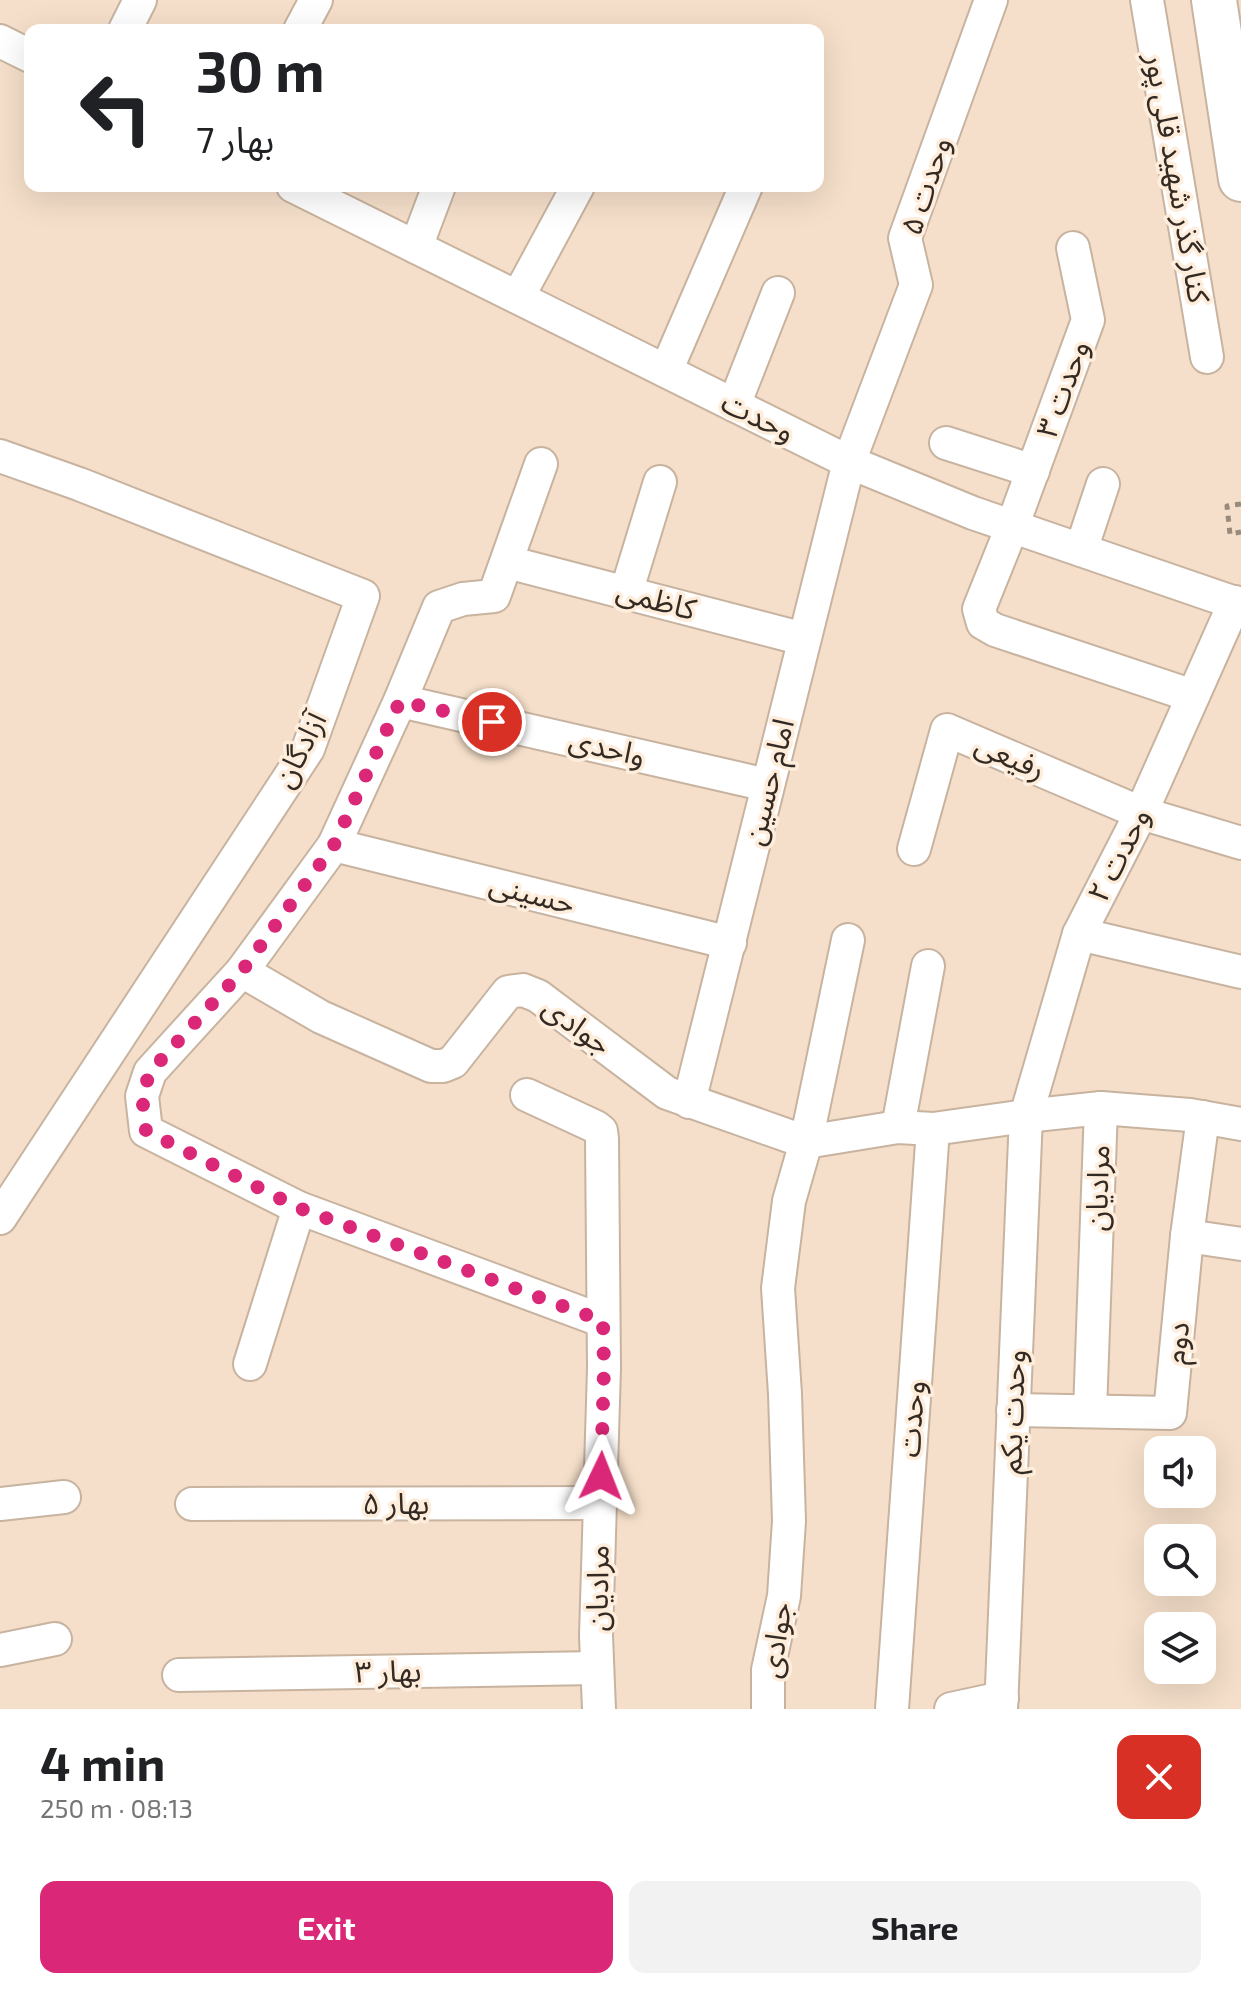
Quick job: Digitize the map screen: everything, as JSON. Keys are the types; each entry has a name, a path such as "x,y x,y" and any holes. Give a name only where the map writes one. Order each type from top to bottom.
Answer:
{"highway":[{"path":"1214,0 1241,179"}],"street":[{"path":"128,24 140,0"},
{"path":"303,24 316,0"},
{"name":"وحدت ۵","path":"849,462 916,285 905,238 991,0"},
{"name":"کنار گذر شهید قلی پور","path":"1147,0 1207,357"},
{"path":"0,41 24,53"},
{"name":"وحدت","path":"305,192 849,462 973,513 1238,604"},
{"path":"416,247 437,192"},
{"path":"518,297 575,192"},
{"path":"666,371 743,192"},
{"name":"وحدت ۳","path":"1073,248 1088,320 979,609 983,623 995,630 1193,696"},
{"path":"734,405 778,293"},
{"path":"946,443 1033,471"},
{"name":"آزادگان","path":"0,456 363,596 308,749 0,1218"},
{"name":"امام حسین","path":"689,1102 849,462"},
{"path":"541,464 494,596 463,599 439,607 334,845 242,971 150,1072 142,1096 146,1131 299,1208 603,1321"},
{"path":"626,593 660,482"},
{"path":"1081,550 1103,484"},
{"name":"کاظمی","path":"507,562 804,639"},
{"name":"وحدت ۲","path":"1026,1116 1079,934 1141,813 1238,604"},
{"name":"واحدی","path":"400,701 767,785"},
{"name":"رفیعی","path":"914,849 947,730 1141,813"},
{"path":"1141,813 1241,843"},
{"name":"حسینی","path":"334,845 730,943"},
{"path":"1079,934 1241,972"},
{"path":"806,1142 848,940"},
{"path":"898,1127 928,966"},
{"name":"جوادی","path":"242,971 321,1017 431,1066 453,1062 508,992 523,990 538,996 667,1093 806,1142 898,1127 933,1129 1101,1108 1203,1117 1241,1124"},
{"name":"مرادیان","path":"527,1095 596,1127 601,1131 602,1139 604,1368 596,1636 599,1709"},
{"name":"مرادیان","path":"1090,1411 1101,1108"},
{"name":"وحدت یکم","path":"1001,1704 1026,1116"},
{"name":"دوم","path":"1013,1410 1170,1413 1187,1236 1203,1117"},
{"name":"وحدت","path":"892,1709 933,1129"},
{"name":"جوادی","path":"768,1709 768,1670 784,1596 789,1521 778,1288 789,1201 806,1142"},
{"path":"250,1364 299,1208"},
{"path":"1187,1236 1241,1244"},
{"path":"0,1504 64,1497"},
{"name":"بهار ۵","path":"192,1504 600,1503"},
{"path":"0,1650 55,1639"},
{"name":"بهار ۳","path":"179,1675 597,1668"},
{"path":"951,1709 1001,1704"}],"path":[{"path":"1241,504 1227,506 1230,534 1241,532"}],"route":[{"path":"492,722 400,701 334,845 242,971 150,1072 142,1096 146,1131 299,1208 603,1321 601,1476"}]}
